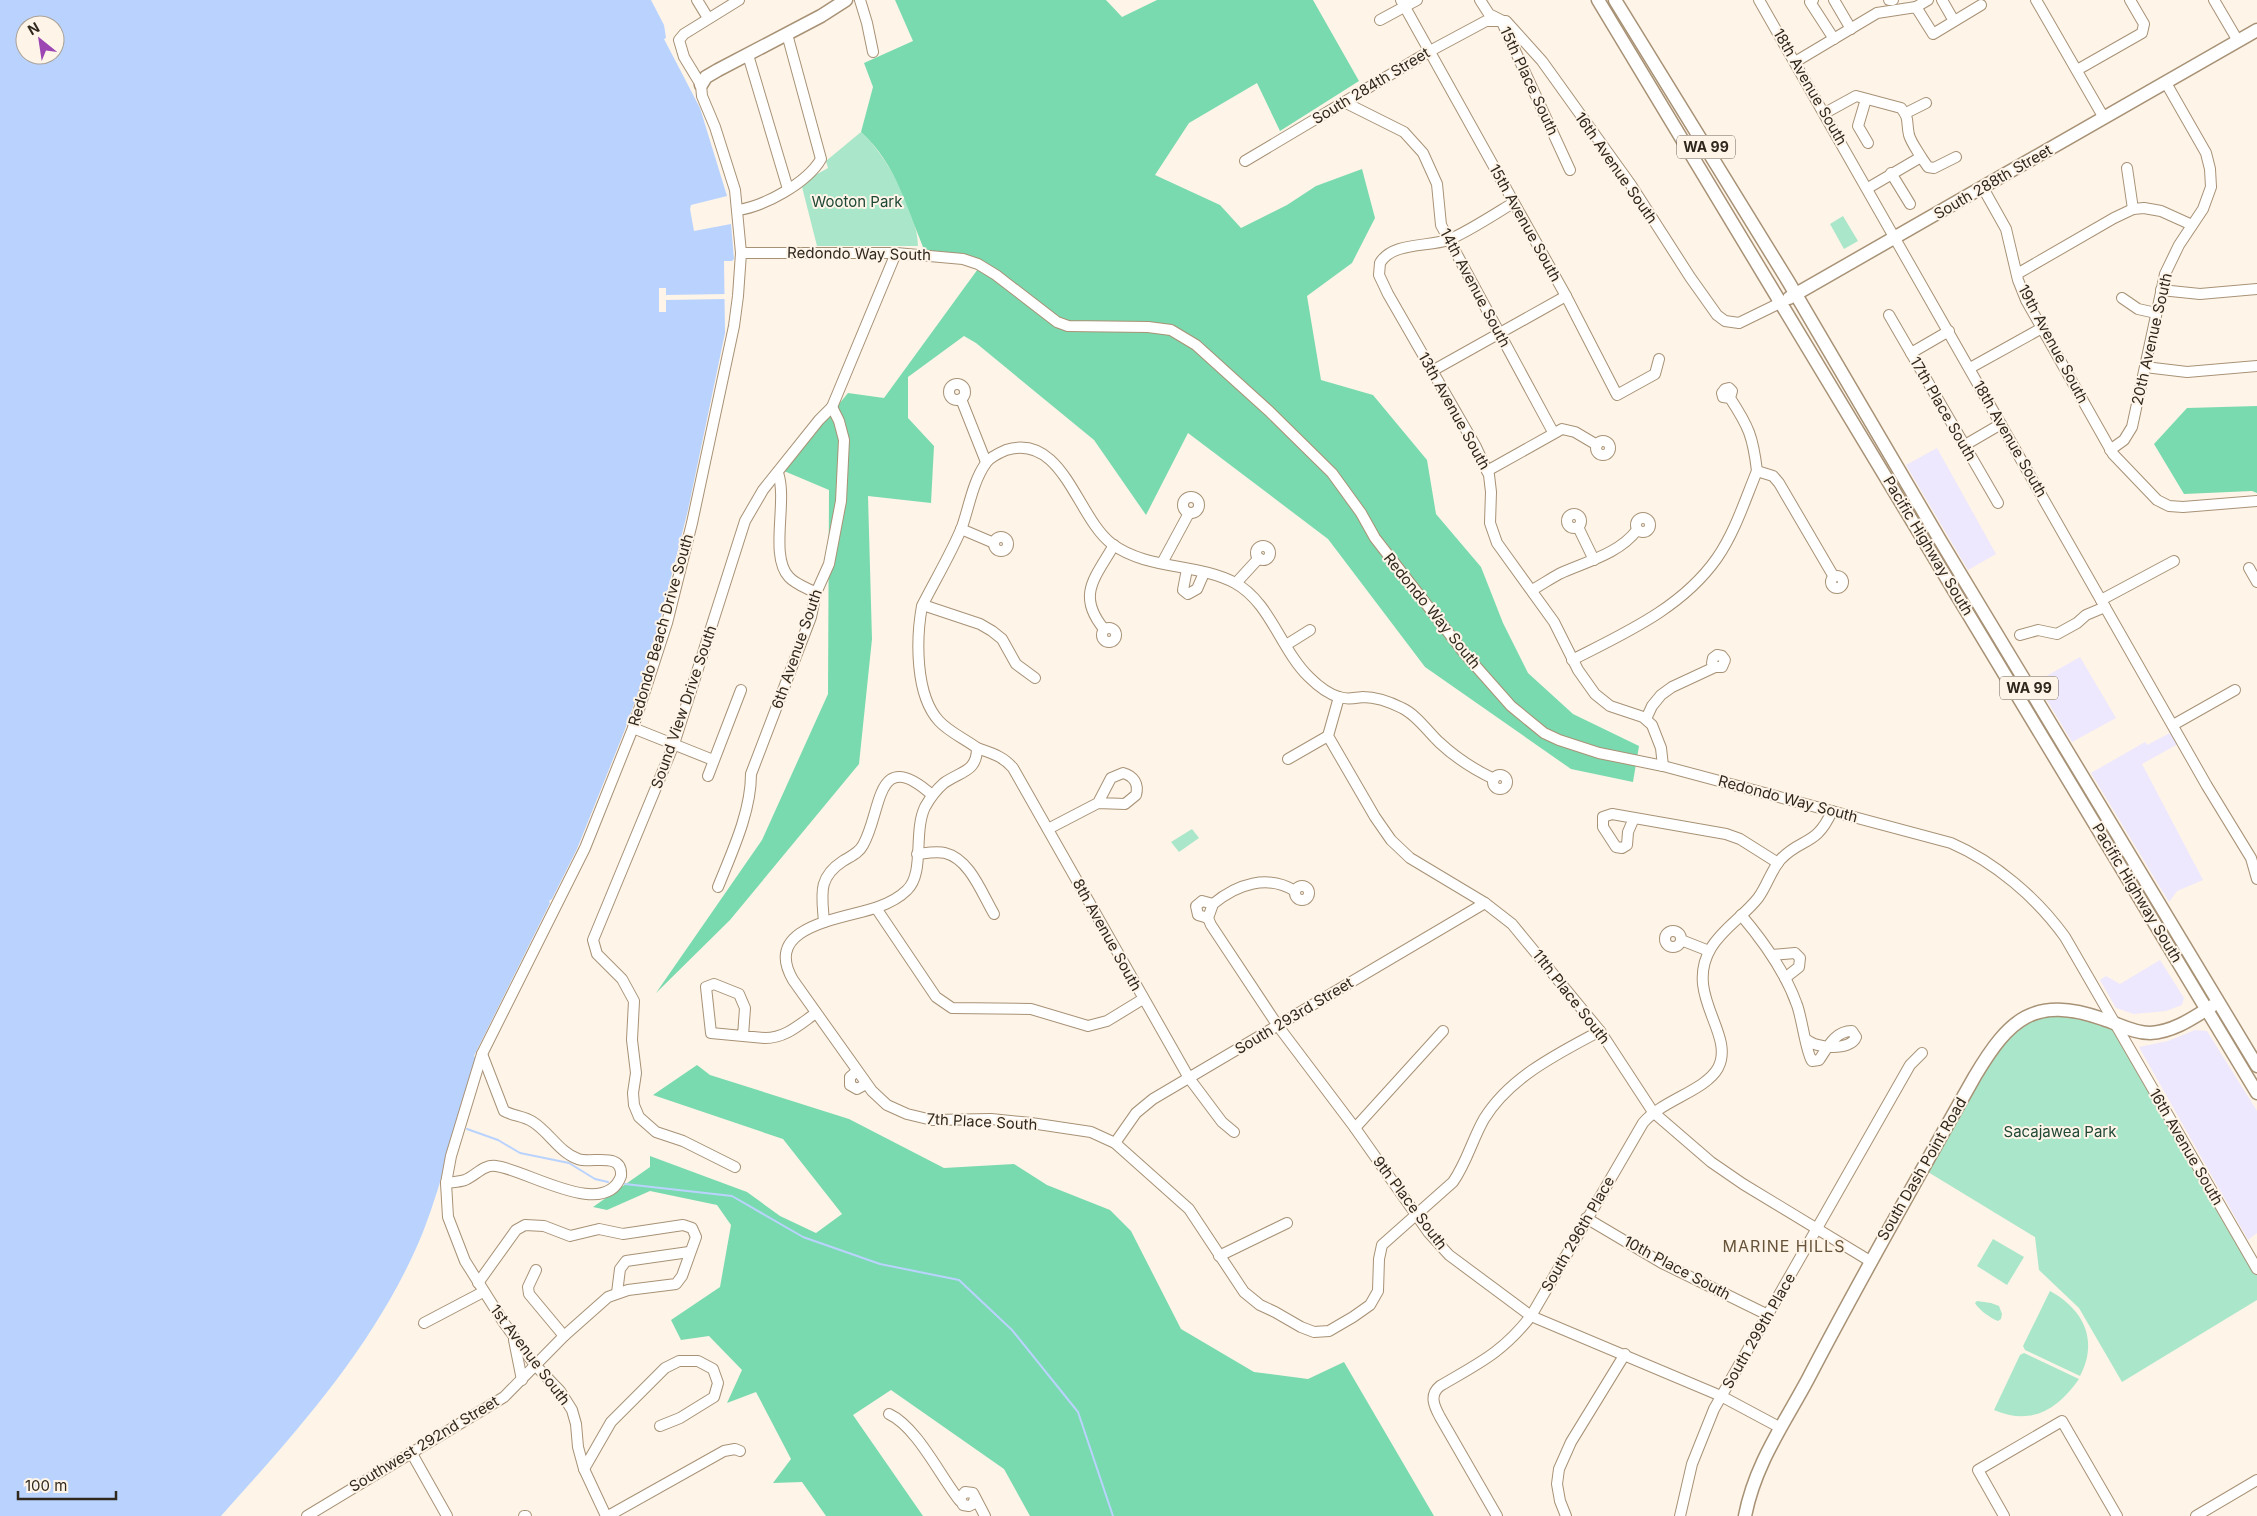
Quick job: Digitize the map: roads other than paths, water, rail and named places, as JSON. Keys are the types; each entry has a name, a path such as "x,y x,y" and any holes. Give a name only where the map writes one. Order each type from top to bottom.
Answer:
{"main road":[{"path":"701,85 710,75 748,56 846,0"},
{"name":"Pacific Highway South","path":"1598,0 2257,1093"},
{"name":"Pacific Highway South","path":"1615,0 1796,294 2006,650 2257,1066"},
{"name":"South 288th Street","path":"1780,303 2257,30"},
{"path":"1950,583 1975,611 1998,649 2002,653 2006,650"},
{"path":"2003,671 2012,672 2035,712 2063,745"},
{"name":"South Dash Point Road","path":"1745,1516 1748,1497 1779,1427 1805,1384 1870,1261 1989,1052 2006,1032 2030,1014 2054,1009 2085,1013 2131,1030 2151,1033 2160,1032 2179,1026 2219,1002"}],"street":[{"path":"697,0 708,18 739,0"},
{"path":"860,0 867,23 872,52"},
{"path":"1380,20 1403,3 1416,0"},
{"name":"15th Place South","path":"1480,0 1489,14 1500,20 1570,170"},
{"path":"1813,0 1810,2 1834,39"},
{"path":"1834,0 1852,29"},
{"path":"1889,0 1894,0"},
{"path":"1795,62 1878,13 1916,7 1928,0"},
{"path":"1942,0 1954,21"},
{"path":"2036,0 2104,118"},
{"path":"2077,70 2142,32 2144,27 2130,0"},
{"path":"2214,0 2238,41"},
{"name":"18th Avenue South","path":"1761,1 2173,725 2254,856 2257,879"},
{"name":"15th Avenue South","path":"1403,3 1513,204 1566,296 1617,395 1655,374 1659,359"},
{"path":"1916,7 1933,34 1981,5"},
{"name":"Redondo Beach Drive South","path":"451,1228 446,1204 446,1183 451,1156 475,1071 585,848 634,728 667,623 692,523 734,326 741,254 738,210 715,127 702,96 701,85 682,53 679,40 684,34 708,18"},
{"name":"South 284th Street","path":"1245,161 1430,51 1486,21 1500,20"},
{"name":"16th Avenue South","path":"1500,20 1512,26 1542,61 1631,185 1708,304 1726,321"},
{"path":"738,210 756,206 788,189 808,175 821,160 787,34"},
{"path":"748,56 788,189"},
{"name":"20th Avenue South","path":"2110,450 2122,442 2131,430 2161,290 2169,265 2203,208 2210,192 2210,165 2203,147 2166,83"},
{"path":"1825,113 1856,96 1901,108 1908,118 1910,138 1920,157 1928,167 1934,168 1956,157"},
{"path":"1866,99 1858,126 1868,143"},
{"name":"14th Avenue South","path":"1344,102 1404,132 1417,144 1429,162 1436,179 1439,194 1440,221 1448,240 1553,432"},
{"path":"1906,114 1926,102"},
{"path":"1868,188 1920,157"},
{"path":"2127,168 2133,209"},
{"path":"1892,173 1910,204"},
{"name":"19th Avenue South","path":"1983,188 2008,234 2017,274 2026,300 2110,450 2146,489 2163,503 2174,506 2257,501"},
{"path":"1448,240 1513,204"},
{"path":"2017,274 2133,209 2144,208 2161,211 2192,225"},
{"name":"13th Avenue South","path":"1448,240 1394,252 1383,258 1379,267 1380,277 1432,372 1476,446 1487,471 1491,487 1490,519 1492,533 1505,555 1558,628 1572,660 1589,687 1604,703 1646,719"},
{"path":"832,407 896,253"},
{"name":"Redondo Way South","path":"741,254 896,253 963,259 978,264 996,275 1057,322 1068,326 1148,327 1171,330 1185,337 1269,411 1332,473 1356,506 1375,538 1465,654 1511,706 1531,724 1559,740 1599,753 1663,766 1951,843 1983,859 2025,893 2058,928 2115,1023"},
{"path":"2161,290 2200,294 2257,289"},
{"path":"1432,372 1566,296"},
{"path":"2122,298 2138,309 2156,313"},
{"name":"South 288th Street","path":"1726,321 1733,323 1747,321 1780,303"},
{"name":"17th Place South","path":"1889,315 1998,503"},
{"path":"1970,368 2042,328"},
{"path":"1911,352 1949,330"},
{"path":"2145,367 2187,372 2257,366"},
{"path":"1572,660 1646,620 1686,594 1717,557 1728,538 1757,471 1754,442 1748,427 1730,398"},
{"path":"961,399 986,462 997,454 1019,448 1040,452 1050,458 1063,473 1094,525 1114,545 1132,554 1236,583 1257,602 1309,677 1320,686 1338,697 1379,699 1402,708 1409,712 1442,745 1494,779"},
{"name":"Sound View Drive South","path":"735,1167 688,1143 656,1132 639,1117 633,1098 636,1073 632,1040 634,1000 625,982 597,954 593,945 594,938 674,744 745,521 763,490 819,420 832,407"},
{"name":"6th Avenue South","path":"718,887 732,853 751,791 752,774 811,617 816,592 829,564 841,501 844,440 839,421 832,407"},
{"path":"1965,445 2001,424"},
{"path":"1487,471 1553,432 1568,429 1597,445"},
{"name":"8th Avenue South","path":"986,462 961,529 923,605 918,642 922,688 926,701 940,722 977,748 1007,761 1048,829 1189,1078 1222,1122 1234,1132"},
{"path":"1757,471 1773,476 1834,577"},
{"path":"778,473 782,488 780,535 783,568 792,579 816,592"},
{"path":"1162,563 1189,513"},
{"path":"1578,527 1594,560"},
{"path":"961,529 994,542"},
{"path":"1532,590 1561,573 1594,560 1628,540 1637,530"},
{"path":"1104,629 1091,609 1089,598 1091,587 1114,545"},
{"path":"1236,583 1258,558"},
{"path":"2020,635 2038,630 2057,634 2077,623 2103,603 2174,561"},
{"path":"2249,568 2257,582"},
{"path":"1187,569 1183,590 1188,594 1197,589 1204,573"},
{"path":"923,605 980,624 992,631 1002,639 1016,664 1035,678"},
{"path":"1286,645 1310,630"},
{"path":"1663,766 1658,736 1646,719 1652,706 1661,696 1684,681 1715,667"},
{"path":"708,776 741,690"},
{"path":"2173,725 2235,690"},
{"path":"1288,759 1328,736 1338,697"},
{"path":"634,728 713,760"},
{"name":"11th Place South","path":"1328,736 1375,817 1391,840 1410,858 1499,912 1521,933 1600,1031 1653,1112 1711,1162 1743,1184 1870,1261"},
{"path":"743,1036 745,1008 739,994 714,984 706,987 711,1033 743,1036 774,1038 781,1036 816,1013 789,974 785,956 787,946 793,938 824,922 876,908 894,900 912,886 917,873 920,821 932,795 944,783 971,767 977,758 977,748"},
{"path":"824,922 822,894 825,879 835,867 855,855 863,846 877,799 886,785 897,777 907,777 916,781 932,795"},
{"path":"1048,829 1098,803"},
{"path":"1682,940 1709,951 1719,937 1764,890 1778,863 1784,857 1817,836 1832,811"},
{"path":"1634,818 1734,836 1778,863"},
{"path":"917,854 943,852 958,859 970,873 994,914"},
{"path":"1210,911 1241,887 1259,882 1277,882 1295,892"},
{"name":"9th Place South","path":"1210,911 1198,915 1196,906 1202,901 1210,911 1216,934 1278,1026 1355,1128 1429,1233 1449,1255 1531,1316 1721,1396 1779,1427"},
{"name":"South 293rd Street","path":"1116,1143 1141,1108 1153,1099 1485,903"},
{"path":"876,908 924,980 941,1002 952,1008 1031,1009 1088,1026 1107,1022 1143,999"},
{"path":"1741,915 1772,955 1785,978 1797,1006 1809,1058 1813,1062 1820,1058 1828,1047 1814,1044 1806,1039"},
{"name":"South 296th Place","path":"1497,1516 1440,1416 1433,1395 1440,1386 1467,1372 1503,1347 1531,1316 1637,1132 1653,1112 1703,1082 1717,1068 1721,1057 1721,1043 1702,985 1703,972 1709,951"},
{"path":"1772,955 1795,953 1800,958 1799,967 1785,978"},
{"name":"7th Place South","path":"816,1013 866,1084 878,1097 893,1108 932,1120 991,1119 1091,1132 1116,1143 1189,1209 1235,1282 1254,1301 1300,1327 1319,1332 1340,1326 1373,1301 1378,1291 1379,1253 1382,1245 1416,1215"},
{"name":"16th Avenue South","path":"2115,1023 2257,1269"},
{"path":"1355,1128 1443,1031"},
{"path":"1416,1215 1441,1195 1457,1176 1484,1120 1504,1094 1537,1066 1600,1031"},
{"name":"South 299th Place","path":"1680,1516 1694,1457 1721,1396 1910,1065 1922,1053"},
{"path":"446,1183 463,1180 492,1166 584,1194 607,1192 615,1187 619,1181 621,1171 614,1161 604,1159 592,1162 575,1158 533,1122 521,1116 506,1113 482,1054"},
{"path":"475,1071 482,1070 490,1074"},
{"name":"10th Place South","path":"1586,1218 1662,1263 1768,1315"},
{"path":"1219,1256 1287,1222"},
{"path":"424,1323 481,1288 516,1230 530,1224 544,1226 570,1236 600,1229 623,1234 688,1225 696,1237 682,1276 676,1284 617,1293 620,1269 626,1261 690,1252"},
{"name":"1st Avenue South","path":"451,1228 465,1261 481,1288 535,1365 560,1391 572,1410 576,1424 578,1447 584,1468 607,1516"},
{"path":"536,1270 528,1287 529,1294 564,1336"},
{"name":"Southwest 292nd Street","path":"307,1516 504,1397 564,1336 600,1303 617,1293"},
{"path":"512,1334 522,1380"},
{"path":"1566,1516 1559,1493 1559,1469 1571,1442 1625,1354"},
{"path":"584,1468 611,1422 665,1368 687,1359 710,1366 718,1383 714,1397 680,1418 660,1426"},
{"path":"889,1414 898,1418 912,1432 949,1487 983,1513"},
{"path":"2004,1516 1978,1470 2062,1421 2118,1516"},
{"path":"607,1516 724,1451 736,1449 740,1451"},
{"path":"411,1452 447,1516"},
{"path":"2196,1516 2257,1480"}],"water":[{"path":"0,0 651,0 664,25 666,38 664,39 700,108 727,196 691,205 694,231 731,224 734,259 732,261 724,261 725,333 688,510 660,621 642,682 624,732 577,849 552,899 549,901 550,903 474,1056 476,1058 431,1211 405,1272 360,1347 334,1383 221,1516 0,1516"}],"waterway":[{"path":"467,1129 498,1140 520,1153 569,1163 595,1179 608,1182"},
{"path":"625,1184 732,1196 803,1237 880,1264 959,1280 1012,1330 1078,1412 1113,1516"}],"district":[{"name":"MARINE HILLS","path":"1784,1246"}],"park label":[{"name":"Wooton Park","path":"857,202"},
{"name":"Sacajawea Park","path":"2060,1132"}]}
